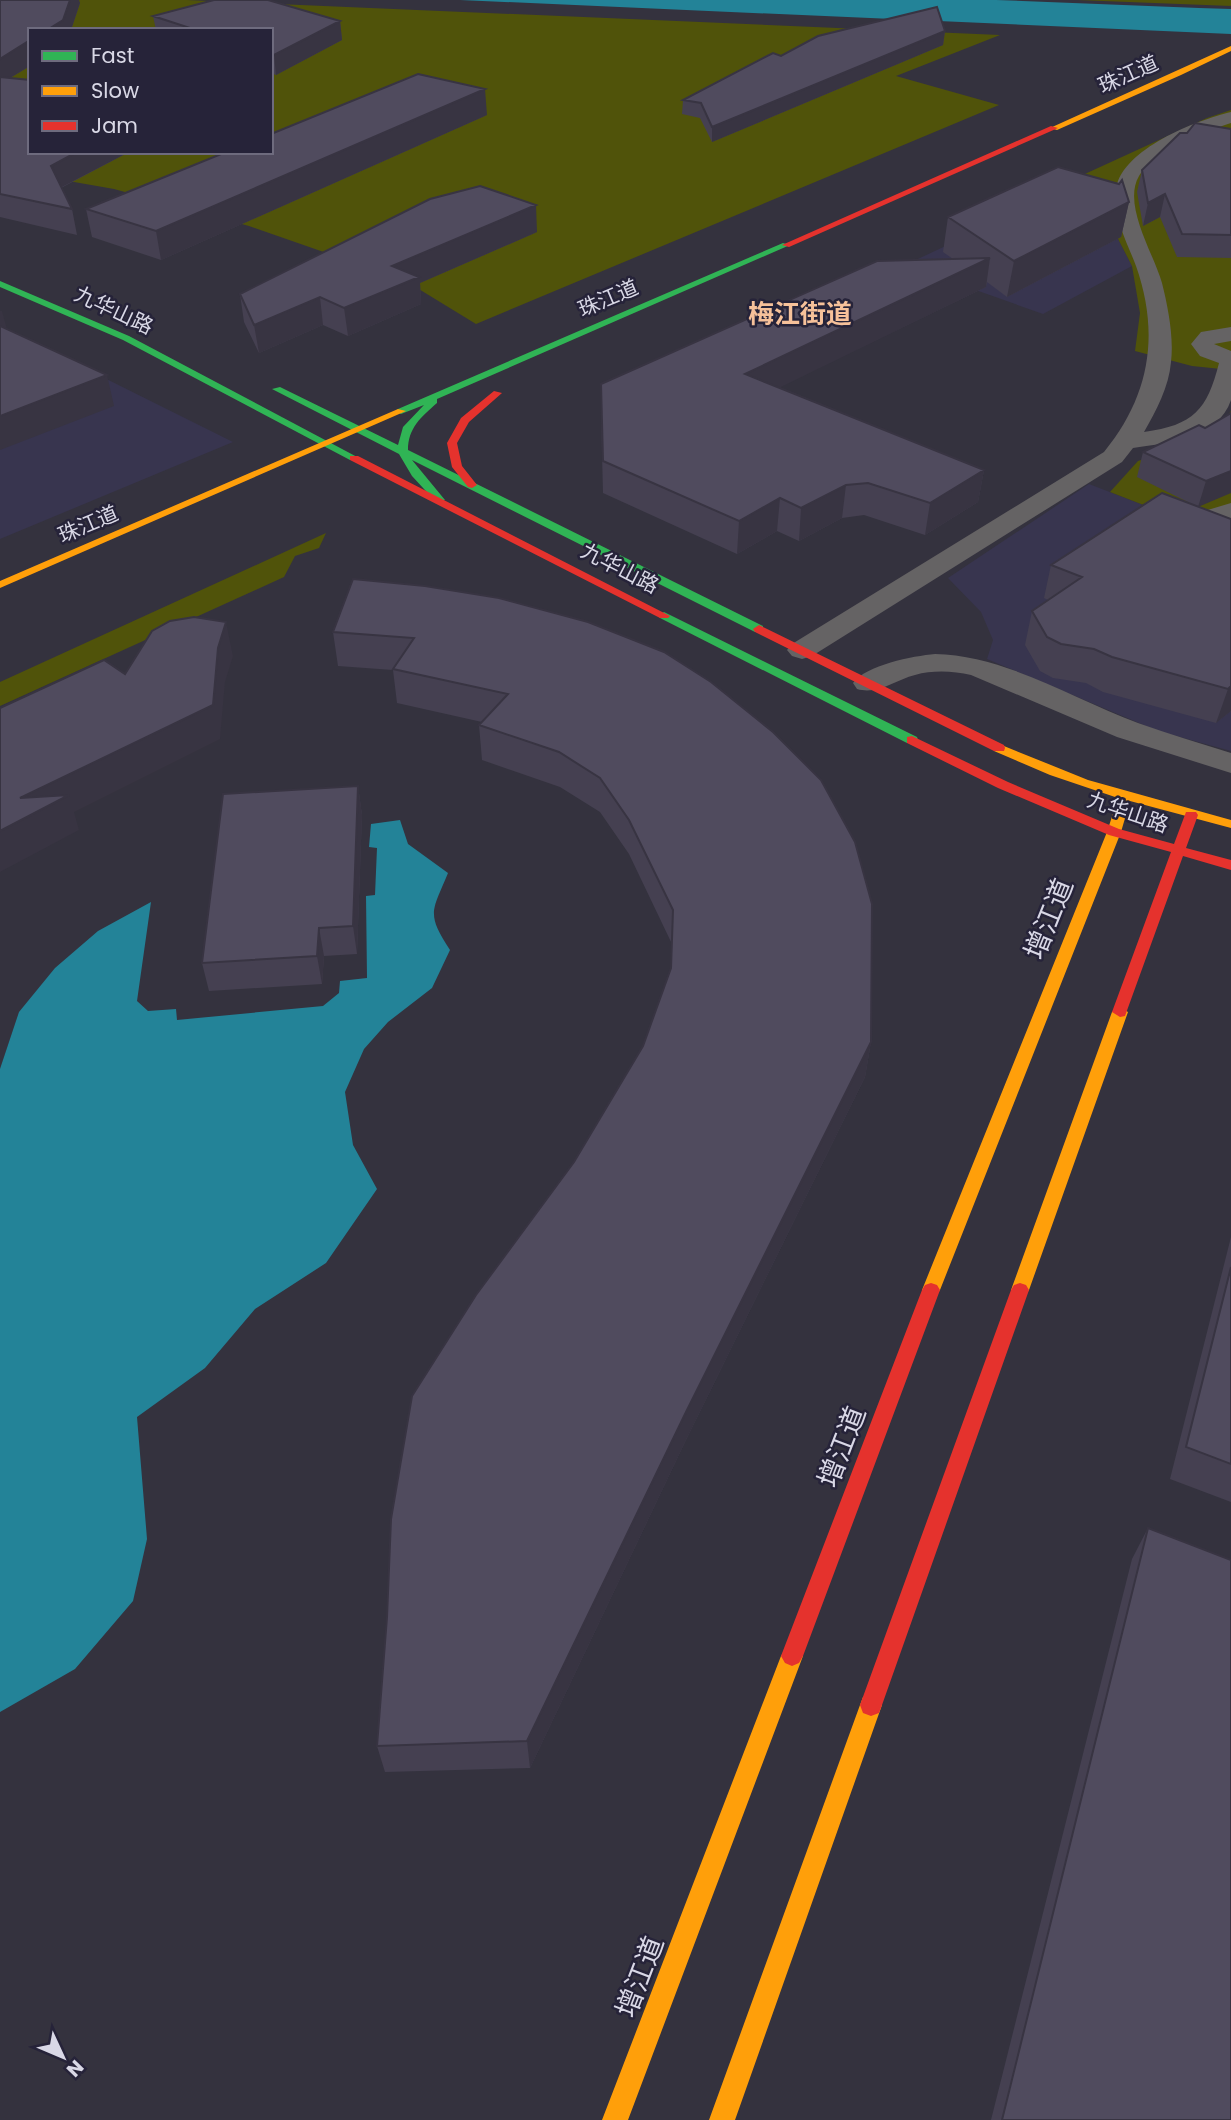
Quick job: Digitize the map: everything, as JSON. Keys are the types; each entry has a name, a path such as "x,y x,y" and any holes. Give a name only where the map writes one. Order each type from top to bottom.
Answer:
{"street":[{"name":"珠江道","path":"0,585 1179,74 1231,48"},
{"path":"1211,57 1231,57"},
{"path":"1179,74 1218,73"},
{"path":"802,650 1113,457 1128,440 1136,427 1160,362 1152,285 1123,204 1129,176 1159,149 1231,117"},
{"name":"九华山路","path":"0,284 31,295 143,346 327,444 1003,785 1114,832 1231,866"},
{"path":"1202,344 1209,337 1231,334"},
{"path":"1128,440 1166,436 1189,430 1221,400 1231,360 1208,351 1202,344 1158,339"},
{"path":"259,380 385,442"},
{"path":"440,500 407,466 402,442 410,421 424,408 463,383"},
{"path":"332,466 385,442 402,442 444,416 504,390 465,420 452,443 457,467 471,485"},
{"name":"九华山路","path":"402,442 471,485 1035,766 1125,796 1231,824"},
{"path":"1200,521 1231,511"},
{"path":"868,683 919,663 954,662 979,668 1128,730 1231,764"},
{"name":"增江道","path":"615,2120 953,1231 1114,832 1125,796"},
{"path":"722,2120 1176,850 1191,815"}],"shaded area":[{"path":"0,0 187,0 1000,35 896,76 999,105 476,324 404,280 249,226 114,189 0,169"},
{"path":"1077,0 1231,0 1231,6"},
{"path":"1231,110 1231,370 1192,366 1135,351 1140,313 1132,266 1116,235 1039,195 1207,118"},
{"path":"1048,198 1116,235 1132,266 1043,314 905,265"},
{"path":"0,326 233,442 0,539"},
{"path":"1231,411 1231,539 1110,492 1138,461 1216,429"},
{"path":"1089,484 1231,539 1231,751 1158,731 987,659 993,640 981,612 948,578"},
{"path":"326,533 319,548 295,556 284,577 0,706 0,682"}],"water":[{"path":"460,0 996,0 1231,9 1231,34"},
{"path":"400,820 408,844 448,873 434,912 437,928 450,950 432,988 388,1022 364,1049 345,1092 353,1145 377,1189 326,1263 255,1309 205,1368 137,1417 147,1539 133,1601 75,1669 0,1712 0,1069 19,1012 55,968 98,931 151,902 137,1001 148,1011 176,1009 177,1020 323,1006 339,993 340,981 367,978 366,896 375,895 377,848 369,847 371,824"}],"building":[{"path":"0,0 70,0 63,20 50,28 28,28 28,41 0,59"},
{"path":"214,0 268,0 340,21 274,55 273,28 190,28 153,16"},
{"path":"937,7 945,31 712,127 701,103 683,100 773,53 781,56 818,36"},
{"path":"418,74 485,89 156,231 86,209 221,154 273,154 273,133"},
{"path":"0,77 28,80 28,154 73,154 51,166 72,209 0,194"},
{"path":"1195,123 1231,129 1231,235 1182,234 1165,194 1148,203 1142,170 1180,133 1187,133"},
{"path":"1058,167 1119,184 1122,180 1129,202 1014,261 948,217"},
{"path":"480,186 536,205 392,266 419,277 344,308 320,297 254,325 240,294 430,199"},
{"path":"990,258 745,374 984,470 930,503 868,483 846,485 801,508 780,498 739,521 603,461 601,384 877,261"},
{"path":"0,326 107,375 0,416"},
{"path":"1231,413 1231,471 1206,481 1143,452 1199,425 1205,428"},
{"path":"1162,493 1231,519 1231,686 1228,689 1112,657 1094,649 1061,644 1047,637 1032,611 1082,577 1051,565"},
{"path":"353,579 425,586 499,598 588,622 664,652 711,682 773,732 821,780 855,842 872,904 871,1042 686,1412 527,1741 377,1746 391,1519 412,1396 476,1295 574,1162 643,1046 671,968 673,910 629,820 600,778 559,752 479,725 508,694 393,669 414,638 333,632"},
{"path":"194,617 226,622 218,648 213,705 20,798 69,795 0,831 0,708 104,660 125,674 152,631 170,621"},
{"path":"358,786 353,926 319,928 317,956 202,963 223,794"},
{"path":"1231,1267 1231,1464 1186,1447"},
{"path":"1148,1528 1231,1560 1231,2120 1002,2120"}],"traffic: fast":[{"path":"401,411 786,245"},
{"path":"0,284 126,338 354,458"},
{"path":"277,389 759,629"},
{"path":"434,401 408,427 403,439 403,450 415,474 440,500"},
{"path":"664,616 912,740"}],"traffic: slow":[{"path":"1054,128 1179,74 1231,48"},
{"path":"0,585 401,411"},
{"path":"999,748 1084,783 1231,824"},
{"path":"931,1290 1114,832 1125,796"},
{"path":"1020,1290 1120,1012"},
{"path":"615,2120 792,1656"},
{"path":"722,2120 871,1705"}],"traffic: jam":[{"path":"786,245 1054,128"},
{"path":"472,485 457,467 452,443 465,420 497,393"},
{"path":"354,458 664,616"},
{"path":"759,629 999,748"},
{"path":"912,740 1003,785 1114,832 1231,865"},
{"path":"1120,1012 1191,815"},
{"path":"792,1656 931,1290"},
{"path":"871,1705 1020,1290"}],"district":[{"name":"梅江街道","path":"800,314"}]}
